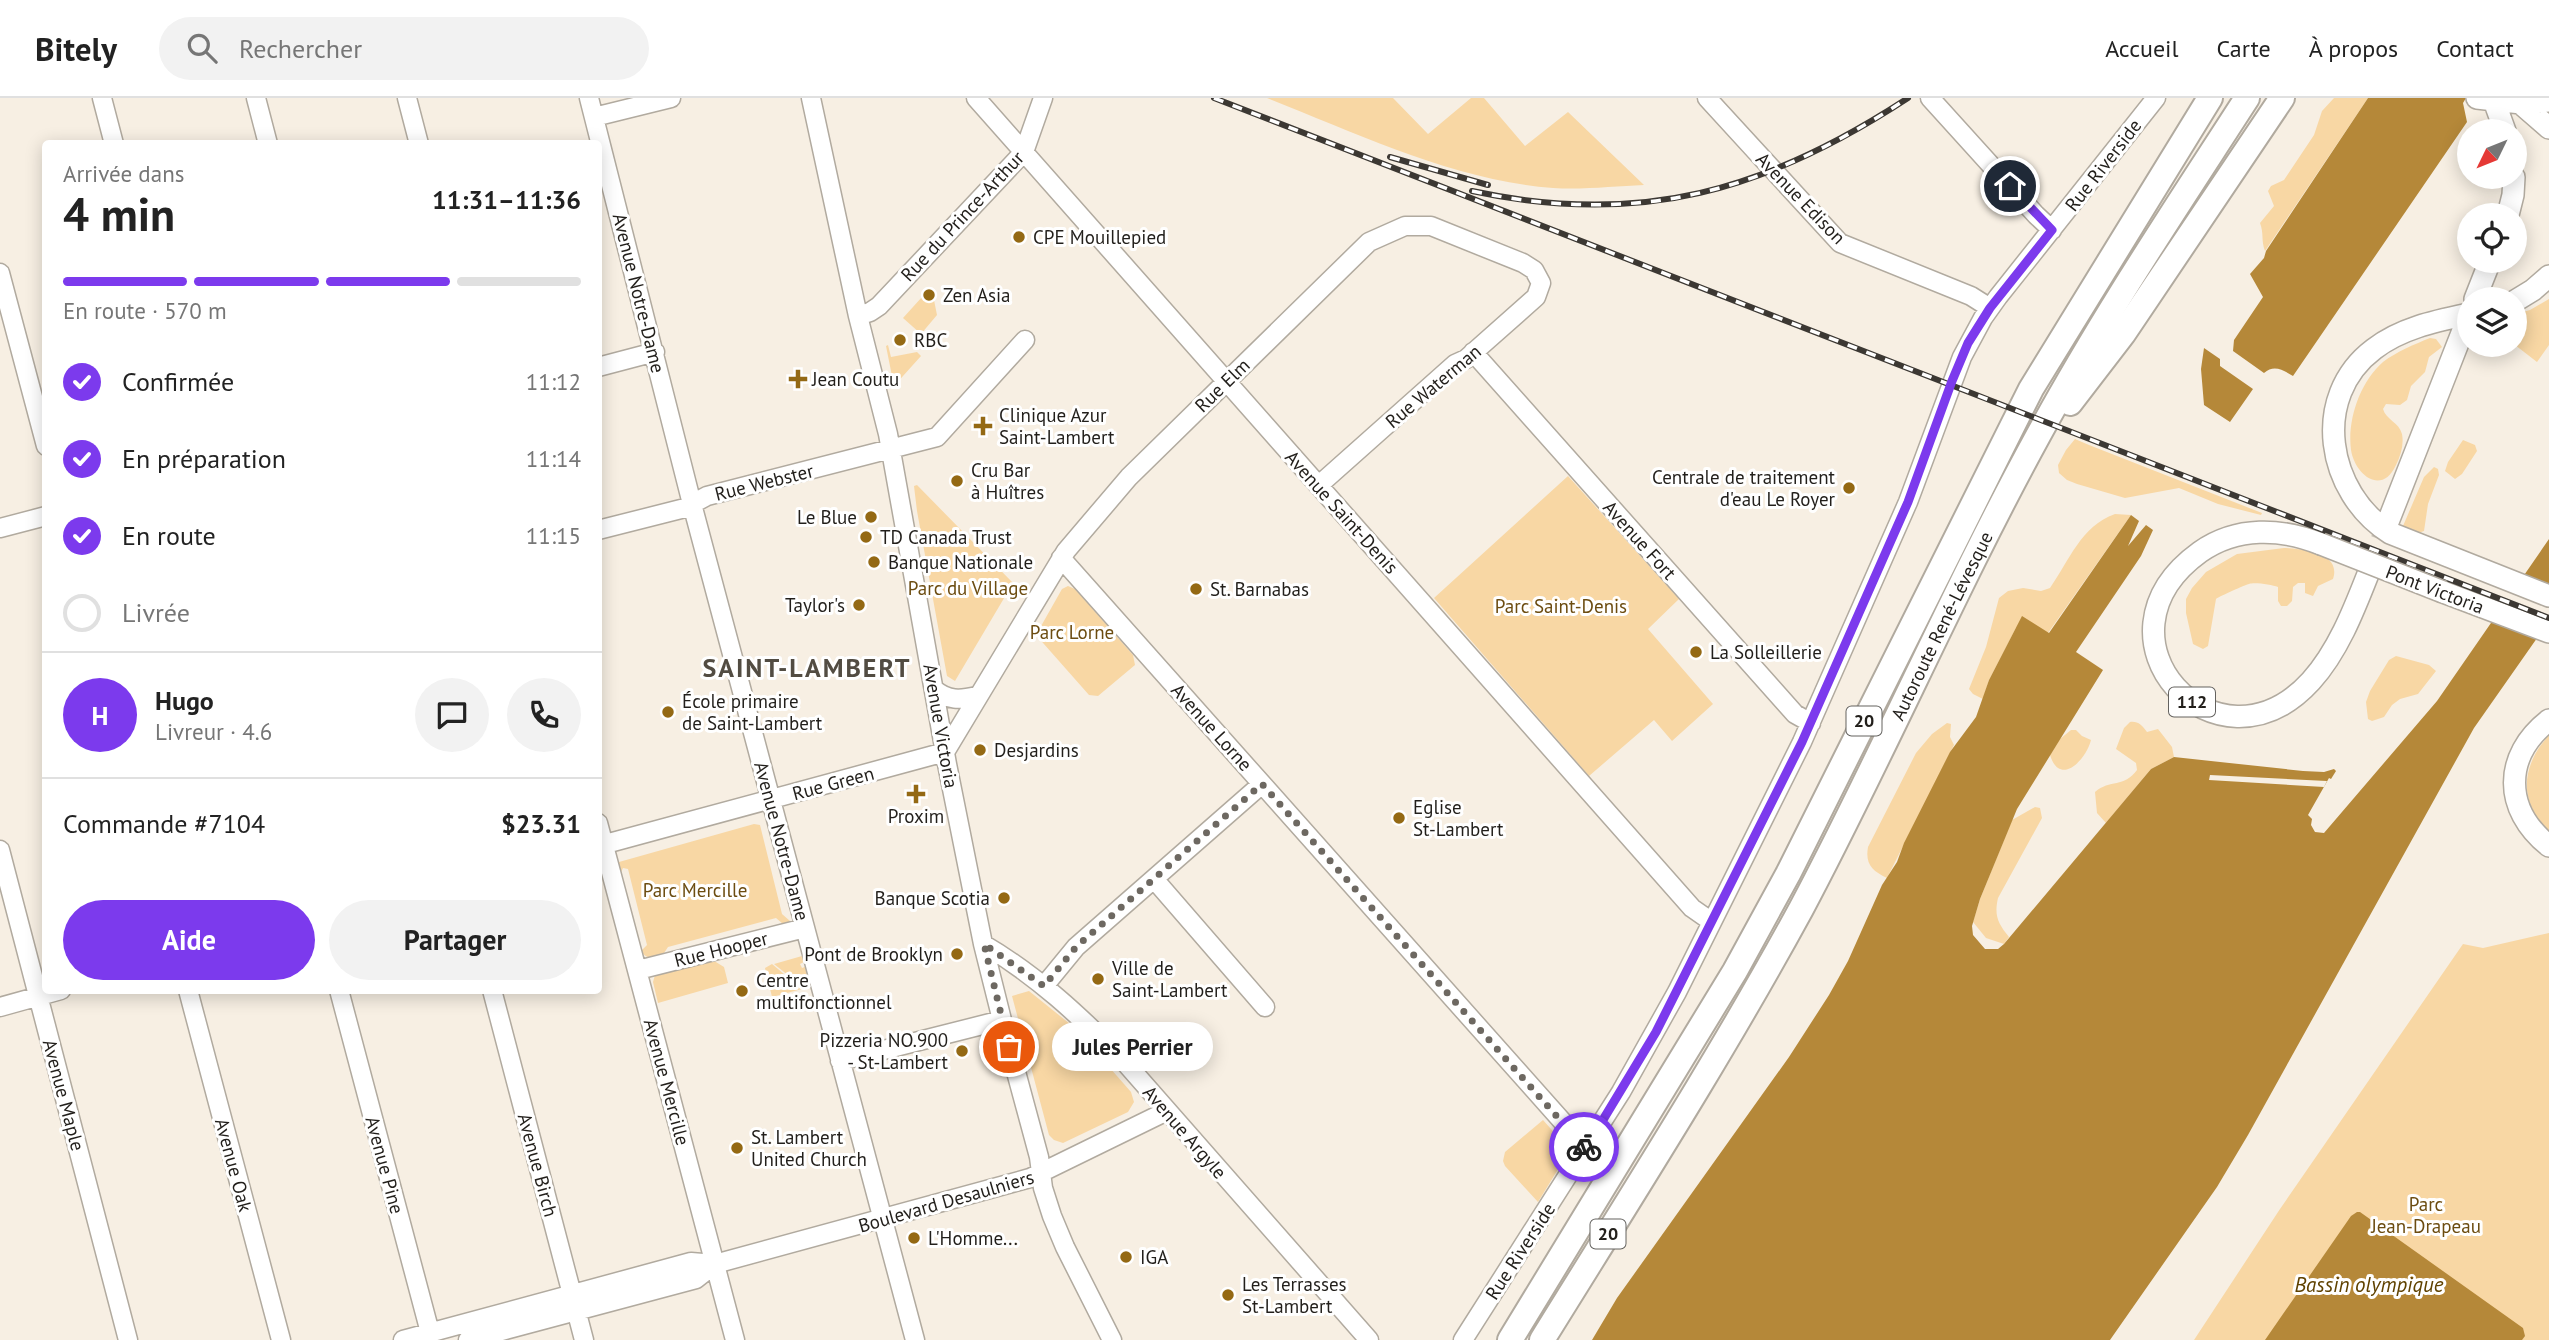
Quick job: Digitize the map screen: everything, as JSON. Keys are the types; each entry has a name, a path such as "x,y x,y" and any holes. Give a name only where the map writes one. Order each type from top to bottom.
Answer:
{"highway":[{"name":"Autoroute René-Lévesque","path":"1510,1340 1684,1058 1741,959 1788,874 2024,401 2080,305 2210,98"},
{"name":"Autoroute René-Lévesque","path":"1542,1340 1765,973 1819,874 2021,468 2100,327 2247,98"},
{"path":"2021,468 2123,334 2282,98"}],"main road":[{"path":"2496,99 2549,102"},
{"path":"2496,99 2501,119"},
{"path":"2496,99 2549,128"},
{"path":"2527,294 2549,276"},
{"name":"Pont Victoria","path":"2457,318 2399,334 2365,357 2351,372 2341,391 2335,414 2333,437 2336,460 2344,483 2357,503 2371,520 2392,534 2549,596"},
{"path":"2388,522 2457,339"},
{"name":"Pont Victoria","path":"2370,569 2327,661 2304,688 2279,707 2253,716 2228,716 2202,708 2179,692 2162,668 2153,636 2158,602 2176,573 2202,551 2238,535 2278,532 2321,544 2549,632"},
{"path":"2549,720 2530,737 2522,751 2515,771 2514,789 2525,820 2549,846"}],"street":[{"path":"102,98 113,140"},
{"path":"256,98 267,140"},
{"path":"407,98 418,140"},
{"name":"Avenue Notre-Dame","path":"589,98 600,140"},
{"path":"594,117 671,98"},
{"name":"Avenue Victoria","path":"811,98 858,316 891,450 945,752 1002,1020 1040,1157 1043,1188 1065,1247 1112,1340"},
{"name":"Avenue Saint-Denis","path":"976,98 1692,908 1712,922"},
{"name":"Rue du Prince-Arthur","path":"858,316 879,306 1024,152 1043,98"},
{"name":"Avenue Edison","path":"1707,98 1840,243 1971,296 1990,308"},
{"path":"1930,98 2052,230"},
{"name":"Rue Riverside","path":"1463,1340 1650,1044 1712,922 1811,723 1908,502 1968,343 1990,308 2150,100"},
{"name":"Avenue Notre-Dame","path":"602,148 692,504 915,1340"},
{"name":"Rue Elm","path":"945,752 1061,558 1129,477 1368,242 1405,226 1431,226 1534,270 1541,283"},
{"path":"0,273 42,431"},
{"name":"Rue Waterman","path":"1319,485 1455,364 1466,359 1536,297 1541,283"},
{"name":"Rue Webster","path":"602,529 685,508 707,496 937,437 1025,340"},
{"path":"602,367 655,352"},
{"name":"Avenue Fort","path":"1473,352 1795,714 1811,723"},
{"path":"0,528 42,517"},
{"name":"Avenue Lorne","path":"1061,558 1586,1148"},
{"path":"934,689 952,699 977,696"},
{"name":"Rue Green","path":"602,845 945,752"},
{"path":"1044,986 1076,947 1262,784"},
{"name":"Avenue Mercille","path":"602,848 638,970 736,1340"},
{"name":"Avenue Maple","path":"0,850 128,1340"},
{"path":"1154,879 1265,1007"},
{"name":"Rue Hooper","path":"638,970 805,928"},
{"name":"Avenue Argyle","path":"984,944 1044,986 1085,1021 1369,1340"},
{"path":"0,1007 46,994"},
{"name":"Avenue Oak","path":"189,994 281,1340"},
{"name":"Avenue Pine","path":"340,994 431,1336"},
{"name":"Avenue Birch","path":"493,994 584,1340"},
{"path":"840,1061 1002,1020"},
{"name":"Boulevard Desaulniers","path":"468,1340 691,1262 715,1264 882,1220 1042,1173 1167,1111"},
{"name":"Boulevard Desaulniers","path":"403,1340 431,1336 574,1302"}],"green space":[{"path":"1267,98 1393,98 1428,134 1471,98 1484,98 1525,146 1568,112 1644,185 1553,188 1479,176 1407,154"},
{"path":"2334,98 2368,98 2265,251 2260,223 2274,206 2268,191 2271,186 2284,180 2314,135 2322,111"},
{"path":"933,295 937,315 921,334 903,318 922,297"},
{"path":"2549,299 2549,345 2537,362 2527,354 2527,311"},
{"path":"2430,338 2436,339 2442,347 2429,357 2425,372 2411,386 2407,400 2400,405 2386,404 2383,409 2402,434 2398,461 2384,479 2370,478 2358,467 2351,450 2351,426 2357,402 2368,380 2383,362"},
{"path":"888,345 891,357 917,352 921,356 894,386 886,346"},
{"path":"2075,439 2262,513 2261,515 2218,504 2179,488 2125,498 2077,484 2059,473 2058,465"},
{"path":"2463,440 2475,445 2477,451 2462,474 2455,479 2445,471"},
{"path":"2434,467 2438,469 2439,475 2428,504 2424,531 2415,533 2403,526 2424,477"},
{"name":"Parc Saint-Denis","path":"1568,476 1679,599 1648,629 1713,704 1672,741 1654,720 1589,776 1434,598"},
{"name":"Parc du Village","path":"917,485 1013,583 955,681 947,676 917,511 914,486"},
{"path":"2115,514 2131,515 2048,633 2016,628 1989,680 1983,699 1973,694 1969,689 1986,647 1999,598 2008,591 2023,588 2041,591 2050,588 2085,536 2093,527"},
{"path":"2284,548 2309,551 2326,558 2332,563 2333,579 2318,586 2313,596 2305,593 2305,583 2298,583 2293,587 2292,601 2287,606 2281,606 2278,601 2278,587 2272,585 2252,583 2227,593 2216,599 2208,646 2203,649 2193,644 2186,613 2186,599 2206,572 2237,554"},
{"name":"Parc Lorne","path":"1068,586 1075,589 1133,655 1135,665 1098,696 1089,695 1036,635 1062,589"},
{"path":"2396,656 2429,665 2436,671 2418,694 2400,699 2384,717 2372,721 2368,719 2366,702 2370,691 2389,660"},
{"path":"2130,722 2140,724 2147,732 2158,729 2172,747 2174,757 2151,769 2106,823 2097,813 2095,792 2127,779 2137,770 2136,763 2116,749 2124,728"},
{"path":"1947,723 1951,724 1950,737 1954,745 1887,878 1871,866 1868,847 1916,753 1932,734"},
{"path":"2071,730 2076,730 2091,740 2078,762 2066,770 2060,769 2050,755 2060,739"},
{"path":"2549,735 2549,831 2532,808 2527,783 2533,758"},
{"path":"2035,807 2040,808 2042,818 1998,898 1998,919 2009,937 2004,944 1986,938 1973,922 2012,820"},
{"name":"Parc Mercille","path":"754,824 760,825 782,914 790,921 788,924 783,924 776,918 668,947 662,956 646,956 641,951 647,945 628,869 623,868 620,874 619,862"},
{"name":"Parc Jean-Drapeau","path":"2549,933 2549,1340 2194,1340 2280,1209 2463,944 2483,948"},
{"path":"802,956 804,962 800,964 802,968 805,967 810,987 804,988 774,964"},
{"path":"711,959 724,967 728,983 658,1003 653,982 655,975"},
{"path":"772,964 802,989 772,997 765,968"},
{"path":"1029,991 1075,1028 1131,1092 1134,1102 1128,1112 1063,1143 1049,1135 1012,996"},
{"path":"1543,1120 1567,1147 1568,1153 1538,1202 1503,1161 1505,1152"}],"water":[{"path":"2368,98 2466,98 2463,103 2466,119 2457,119 2457,137 2293,376 2275,368 2264,373 2233,351 2234,340 2263,297 2250,274 2264,258 2266,251"},
{"path":"2204,348 2220,359 2220,366 2253,389 2230,422 2204,405 2201,369"},
{"path":"2131,515 2139,521 2128,546 2146,525 2153,530 2141,556 2076,652 2103,670 2017,809 1980,899 1972,926 1973,935 1985,949 1998,949 2004,944 2151,769 2174,757 2303,771 2324,772 2334,769 2336,771 2331,779 2329,778 2308,815 2312,819 2311,825 2315,832 2324,833 2437,701 2549,539 2549,621 2474,728 2217,1187 2110,1340 1592,1340 1617,1298 1789,1057 1829,995 1950,752 1976,717 1989,680 2022,616 2049,633"},
{"name":"Bassin olympique","path":"2357,1212 2523,1328 2525,1336 2522,1340 2265,1340 2351,1216"}],"pier":[{"path":"2518,578 2549,590 2549,627 2491,616"},
{"path":"2210,775 2327,781 2324,787 2209,780"}],"tunnel":[{"path":"2370,569 2388,522"}],"railway":[{"path":"1214,98 2549,618"},
{"path":"1472,191 1533,201 1591,205 1647,202 1700,193 1752,178 1804,157 1908,98"},
{"path":"1390,157 1488,185"}],"way so far":[{"path":"1009,1047 984,944 1044,986 1076,947 1262,784 1584,1147"}],"place":[{"name":"CPE Mouillepied","path":"1019,237"},
{"name":"Zen Asia","path":"929,295"},
{"name":"RBC","path":"900,340"},
{"name":"Jean Coutu","path":"798,379"},
{"name":"Clinique Azur Saint-Lambert","path":"983,426"},
{"name":"Cru Bar à Huîtres","path":"957,481"},
{"name":"Centrale de traitement d'eau Le Royer","path":"1849,488"},
{"name":"Le Blue","path":"871,517"},
{"name":"TD Canada Trust","path":"866,537"},
{"name":"Banque Nationale","path":"874,562"},
{"name":"St. Barnabas","path":"1196,589"},
{"name":"Taylor's","path":"859,605"},
{"name":"La Solleillerie","path":"1696,652"},
{"name":"École primaire de Saint-Lambert","path":"668,712"},
{"name":"Desjardins","path":"980,750"},
{"name":"Proxim","path":"916,794"},
{"name":"Eglise St-Lambert","path":"1399,818"},
{"name":"Banque Scotia","path":"1004,898"},
{"name":"Pont de Brooklyn","path":"957,954"},
{"name":"Ville de Saint-Lambert","path":"1098,979"},
{"name":"Centre multifonctionnel","path":"742,991"},
{"name":"Jules Perrier","path":"1009,1047"},
{"name":"Pizzeria NO.900 - St-Lambert","path":"962,1051"},
{"name":"St. Lambert United Church","path":"737,1148"},
{"name":"L'Homme...","path":"914,1238"},
{"name":"IGA","path":"1126,1257"},
{"name":"Les Terrasses St-Lambert","path":"1228,1295"}],"district":[{"name":"SAINT-LAMBERT","path":"807,668"}],"route":[{"path":"1584,1147 1586,1148 1621,1092 1678,992 1776,797 1922,469 1968,343 1998,297 2052,230 2010,186"}]}
